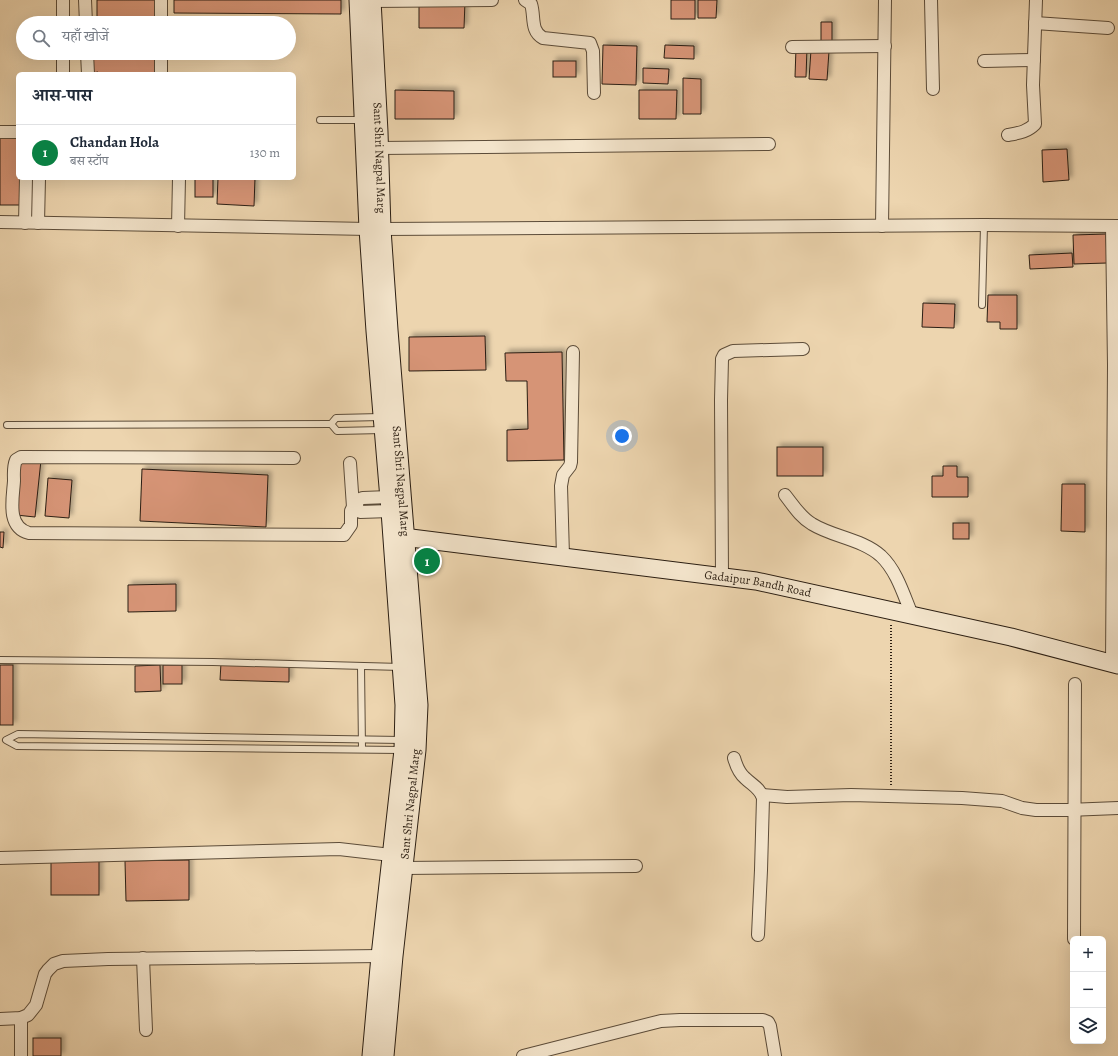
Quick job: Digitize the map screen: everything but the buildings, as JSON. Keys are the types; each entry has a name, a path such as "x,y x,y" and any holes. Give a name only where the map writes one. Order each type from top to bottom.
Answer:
{"main road":[{"name":"Sant Shri Nagpal Marg","path":"367,0 363,120 375,229 389,330 399,536 404,705 403,745 380,956 371,1056"},
{"name":"Sant Shri Nagpal Marg","path":"367,0 380,148 375,229 375,331 390,504 399,536 419,705 417,750 403,868 385,1056"},
{"name":"Gadaipur Bandh Road","path":"399,536 756,581 1011,637 1115,664"}],"street":[{"path":"63,0 63,16"},
{"path":"85,0 86,16"},
{"path":"161,0 161,16"},
{"path":"367,0 492,0"},
{"path":"525,0 531,4 533,23 536,33 539,36 543,38 590,43 593,51 594,93"},
{"path":"882,226 885,0"},
{"path":"931,0 933,90"},
{"path":"1008,134 1030,130 1035,124 1033,85 1036,0"},
{"path":"1035,23 1108,28"},
{"path":"792,48 885,46"},
{"path":"64,60 64,72"},
{"path":"87,60 88,72"},
{"path":"161,60 161,72"},
{"path":"984,61 1034,60"},
{"path":"0,132 16,132"},
{"path":"380,148 769,144"},
{"path":"25,223 26,180"},
{"path":"38,180 38,223"},
{"path":"178,226 179,180"},
{"path":"0,222 375,229 984,225 1115,226 1115,664"},
{"path":"722,576 722,359 724,356 733,352 804,349"},
{"path":"563,556 560,486 563,475 570,466 571,462 573,352"},
{"path":"294,458 21,457 16,460 14,467 12,509 17,526 23,531 29,533 344,535 351,525 351,511 355,507"},
{"path":"350,463 355,507 360,512 390,504"},
{"path":"784,495 800,514 812,524 872,549 882,556 894,572 912,615"},
{"path":"1074,936 1075,684"},
{"path":"734,758 742,775 759,789 762,795 758,935"},
{"path":"762,795 787,797 851,795 962,798 997,800 1008,802 1027,809 1074,810 1118,808"},
{"path":"0,858 339,849 391,855"},
{"path":"403,868 636,866"},
{"path":"0,1020 22,1018 28,1015 36,1004 45,974 54,964 63,961 143,958 380,956"},
{"path":"143,958 146,1030"},
{"path":"21,1056 22,1018"},
{"path":"523,1056 661,1021 680,1020 763,1020 768,1022 770,1026 774,1056"}],"lane":[{"path":"320,120 363,120"},
{"path":"982,305 984,225"},
{"path":"331,424 336,418 383,424"},
{"path":"7,425 331,424 337,431 383,424"},
{"path":"0,660 213,662 402,667"},
{"path":"361,666 362,750"},
{"path":"3,740 18,734 362,739 403,745"},
{"path":"3,740 17,746 362,750 403,745"}],"path":[{"path":"890,610 891,796"}],"place":[{"name":"Chandan Hola","path":"427,561"}]}
